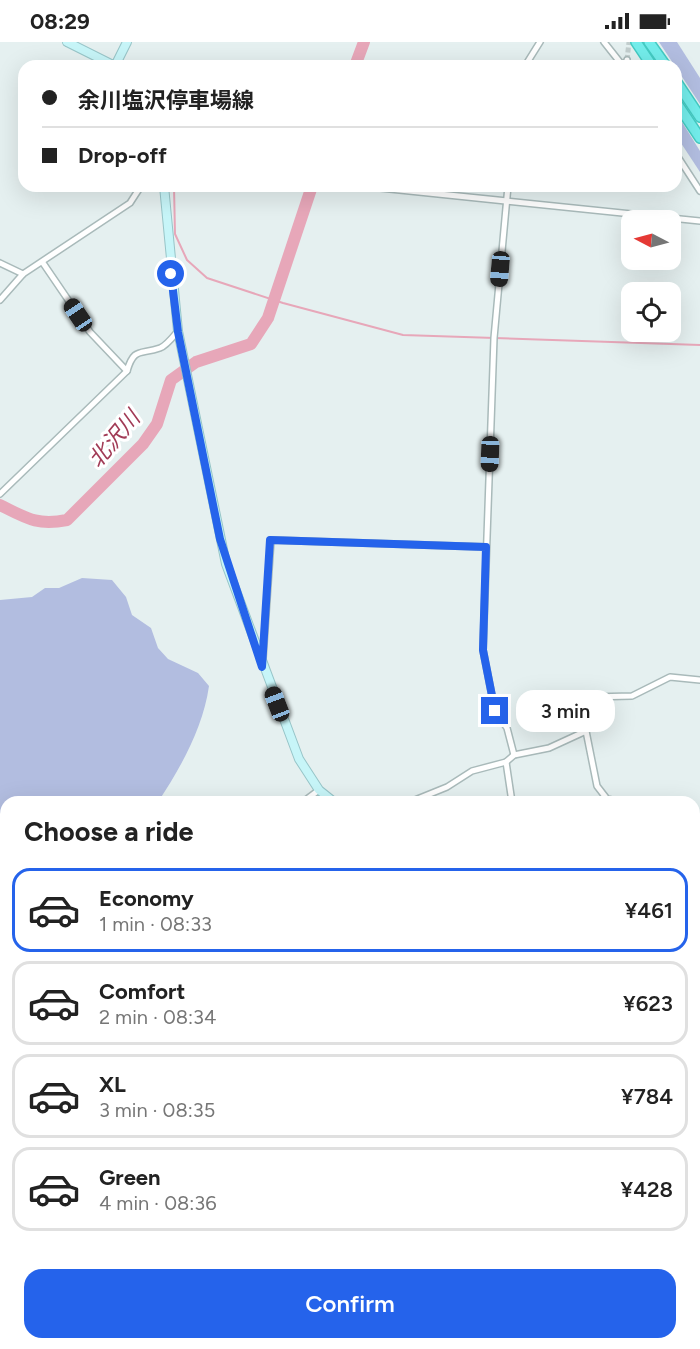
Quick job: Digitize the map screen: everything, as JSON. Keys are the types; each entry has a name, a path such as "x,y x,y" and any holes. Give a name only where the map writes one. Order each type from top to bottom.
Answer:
{"highway":[{"path":"636,42 648,60"},
{"path":"649,42 662,60"},
{"path":"682,90 700,117"},
{"path":"682,111 700,138"}],"main road":[{"path":"67,42 103,60"},
{"path":"118,60 127,42"},
{"path":"165,192 178,332 226,564 262,667 298,759 319,790 326,796"}],"street":[{"path":"529,60 540,42"},
{"path":"604,42 621,60"},
{"path":"682,163 700,191"},
{"path":"0,300 23,274 43,263 130,203 137,192"},
{"path":"424,192 700,221"},
{"path":"508,192 494,338 483,650 495,711 507,728 514,755"},
{"path":"43,263 90,332 128,371"},
{"path":"0,264 23,274"},
{"path":"0,494 128,371 131,358 141,351 162,348 178,332"},
{"path":"262,667 270,540 486,547"},
{"path":"602,796 597,786 586,731 591,698 632,696 670,677 700,680"},
{"path":"425,796 447,787 472,771 506,762 514,755 549,748 586,731"},
{"path":"506,762 511,796"},
{"path":"311,796 319,790"}],"shaded area":[{"path":"659,42 677,42 700,78 700,104 682,77 682,60 671,60"},
{"path":"682,122 700,151 700,172 682,145"},
{"path":"82,578 112,580 126,597 132,615 151,628 158,648 168,659 198,673 209,686 202,717 190,747 162,796 0,796 0,600 32,597 45,588 59,588"}],"waterway":[{"name":"北沢川","path":"357,60 364,42"},
{"path":"174,192 175,234 187,260 207,278 283,303 403,335 700,345"},
{"name":"北沢川","path":"0,505 32,520 48,522 67,520 143,444 157,424 171,380 196,362 251,344 268,318 310,192"}],"tunnel":[{"path":"627,60 629,42"}],"route":[{"path":"171,274 178,332 220,539 226,564 262,667 270,540 486,547 483,650 489,690 495,711"}]}
